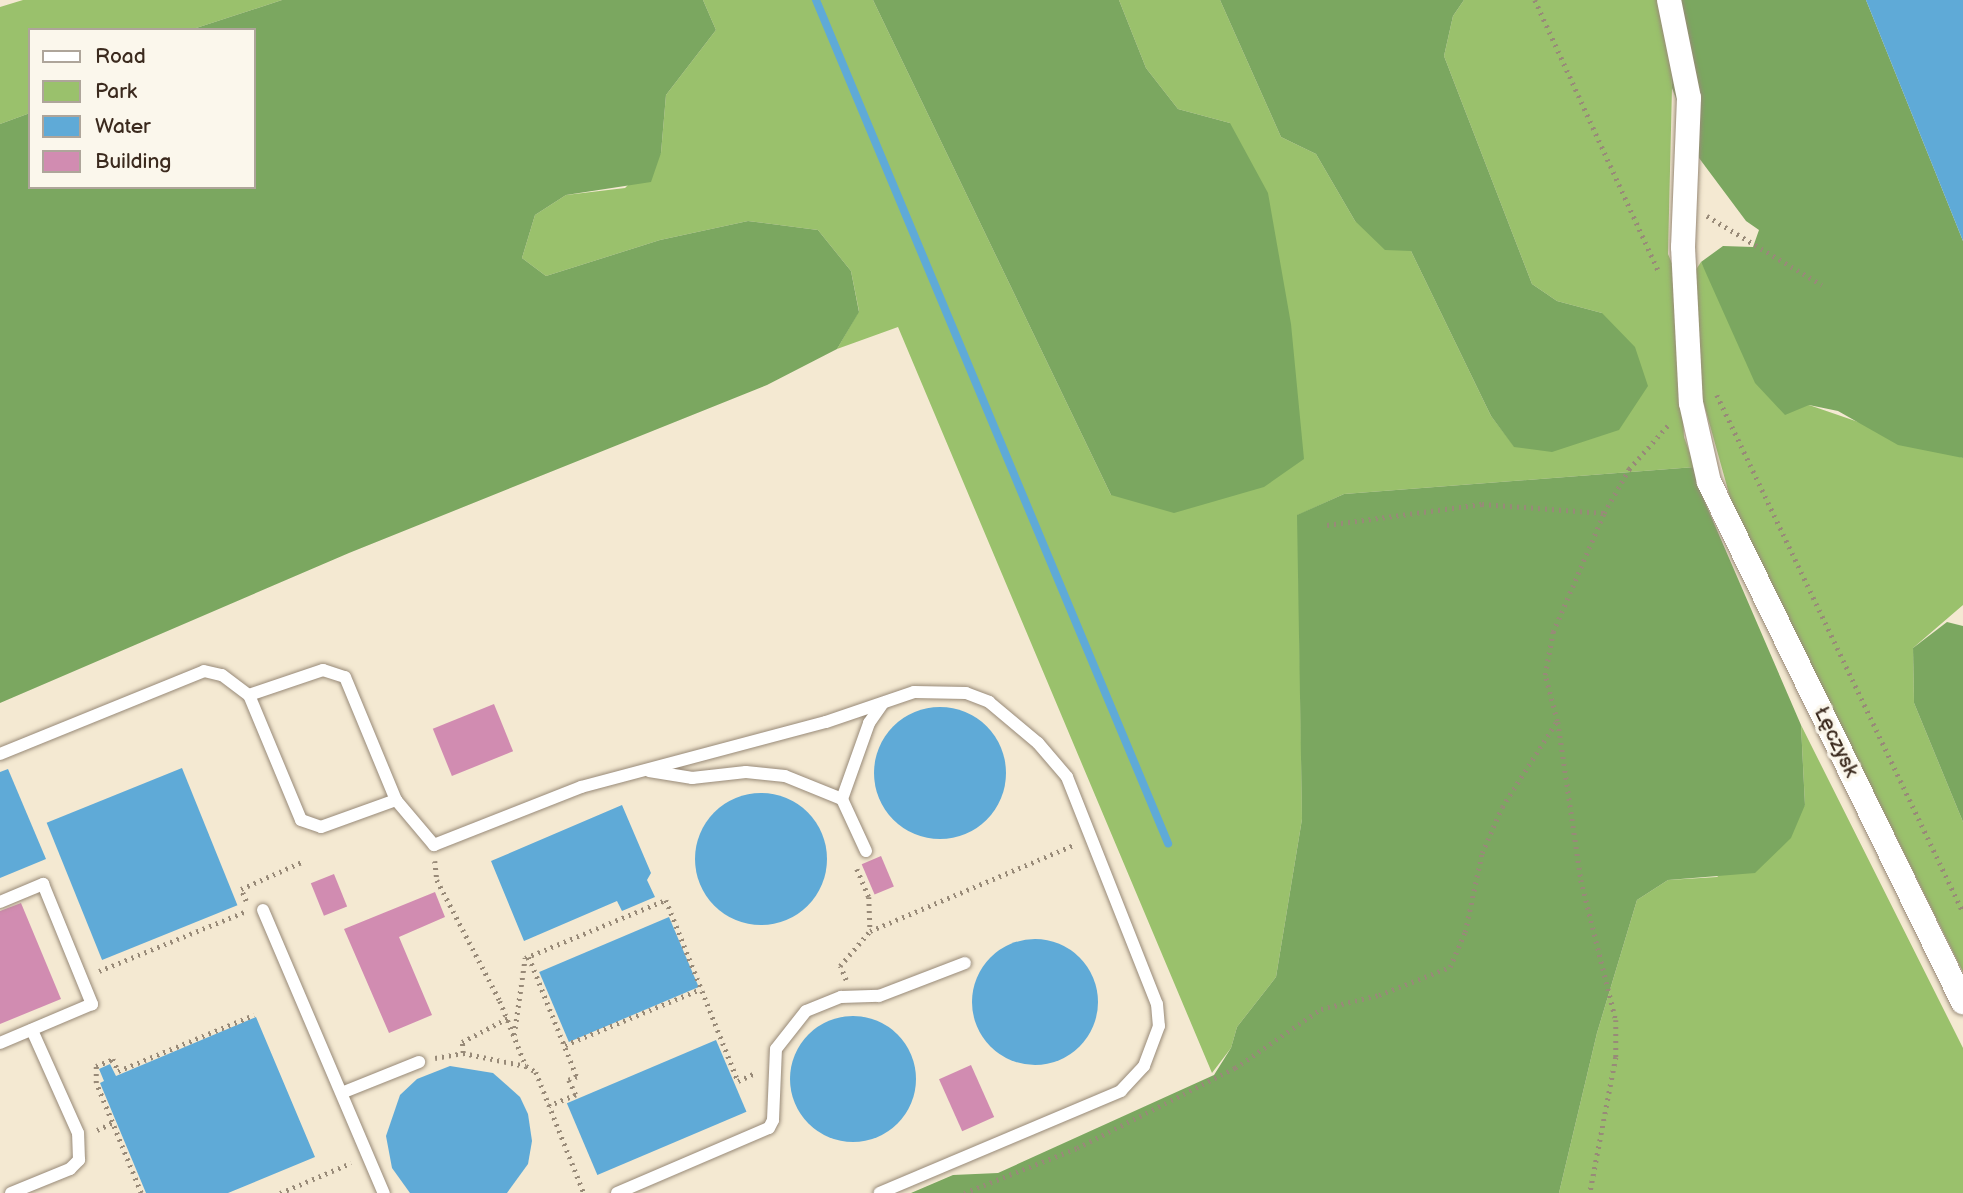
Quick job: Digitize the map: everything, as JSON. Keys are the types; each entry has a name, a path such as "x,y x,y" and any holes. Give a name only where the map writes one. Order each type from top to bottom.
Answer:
{"street":[{"name":"Łęczysk","path":"1669,0 1689,98 1684,205 1691,403 1709,482 1963,1002"}],"lane":[{"path":"249,695 323,670 345,677 396,800 434,845 582,787 884,703 914,692 941,689 989,702 1038,743 1067,777 1094,837 1157,1004 1159,1026 1144,1066 1121,1091 1097,1104 880,1193"},
{"path":"0,754 204,671 222,675 249,695 301,820 321,827 396,800"},
{"path":"842,799 869,723 884,703"},
{"path":"643,770 692,778 746,772 785,776 842,799 866,851"},
{"path":"0,902 43,884 92,1004 0,1044"},
{"path":"263,910 371,1154 384,1193"},
{"path":"617,1193 761,1136 773,1120 772,1066 776,1049 794,1021 823,1001 852,996 879,996 965,962"},
{"path":"11,1193 28,1190 70,1169 79,1160 80,1147 32,1030"},
{"path":"344,1092 419,1062"}],"path":[{"path":"1535,0 1661,277"},
{"path":"1684,205 1732,227 1822,285"},
{"path":"1715,391 1963,912"},
{"path":"1590,1193 1616,1057 1616,1020 1581,880 1557,721 1545,675 1553,632 1604,513 1629,469 1691,403"},
{"path":"1326,525 1482,504 1604,513"},
{"path":"964,1193 1077,1148 1235,1068 1321,1009 1379,995 1450,967 1492,830 1557,721"},
{"path":"852,996 840,966 870,931 1094,837"},
{"path":"434,845 437,880 508,1018 527,1066"},
{"path":"866,851 853,861 869,897 870,931"},
{"path":"81,979 249,910 241,889 302,862"},
{"path":"514,1035 525,958 666,900 738,1081 772,1066"},
{"path":"529,957 577,1077 569,1080 576,1096 549,1106"},
{"path":"565,1045 701,989"},
{"path":"141,1193 96,1083 96,1066 113,1059 118,1071 254,1015"},
{"path":"463,1053 462,1042 508,1018"},
{"path":"419,1062 463,1053 527,1066 536,1072 583,1193"},
{"path":"280,1193 371,1154"}],"green space":[{"path":"23,0 282,0 196,28 28,28 28,114 0,124 0,7"},
{"path":"282,0 703,0 716,30 666,95 661,153 651,182 566,195 535,215 522,258 546,276 660,240 748,221 818,230 851,271 859,312 837,349 767,385 349,553 0,703 0,124 28,114 28,189 256,189 256,28 196,28"},
{"path":"703,0 873,0 1111,495 1230,123 1178,109 1146,68 1119,0 1220,0 1281,137 1316,154 1355,221 1411,251 1491,416 1514,446 1602,313 1557,301 1532,284 1444,56 1453,16 1464,0 1662,0 1668,21 1672,88 1668,254 1683,289 1701,262 1725,307 1809,405 1963,458 1963,605 1913,648 1914,703 1963,822 1963,972 1733,508 1704,404 1680,353 1684,437 1695,467 1344,494 1298,515 1302,819 1276,977 1237,1027 1231,1048 1212,1073 898,327 837,349 859,311 851,271 818,230 748,221 660,240 546,276 522,258 535,215 566,195 625,188 661,153 666,95 716,30"},
{"path":"873,0 1119,0 1146,68 1178,109 1230,123 1268,193 1291,324 1304,459 1264,487 1174,513 1111,495"},
{"path":"1220,0 1464,0 1453,16 1444,56 1532,284 1557,301 1602,313 1635,347 1648,386 1619,430 1552,452 1514,447 1491,416 1411,251 1385,250 1355,221 1316,154 1281,137"},
{"path":"1662,0 1866,0 1963,241 1963,458 1898,445 1838,411 1809,405 1785,415 1755,383 1701,262 1723,246 1753,247 1759,230 1746,221 1699,158 1672,88 1668,21"},
{"path":"1695,467 1701,493 1801,725 1805,805 1791,838 1755,873 1668,880 1637,900 1597,1033 1559,1193 911,1193 953,1175 998,1173 1214,1075 1231,1048 1237,1027 1276,977 1302,819 1297,515 1344,494"},
{"path":"1947,622 1963,626 1963,822 1914,703 1913,648"},
{"path":"1801,725 1963,1048 1963,1193 1559,1193 1597,1033 1637,900 1668,880 1717,877 1805,805"}],"water":[{"path":"1866,0 1963,0 1963,241"},
{"path":"940,707 965,712 987,726 1001,748 1006,773 1001,798 987,820 965,834 940,839 915,834 893,820 879,798 874,773 879,748 893,726 915,712"},
{"path":"182,768 237,905 102,960 47,823"},
{"path":"8,769 46,859 0,878 0,772"},
{"path":"761,793 786,798 808,812 822,834 827,859 822,884 808,906 786,920 761,925 736,920 714,906 700,884 695,859 700,834 714,812 736,798"},
{"path":"622,805 651,873 647,880 655,897 622,911 617,901 524,941 491,861"},
{"path":"669,917 699,987 569,1042 539,972"},
{"path":"1035,939 1059,944 1079,958 1093,978 1098,1002 1093,1026 1079,1046 1059,1060 1035,1065 1011,1060 991,1046 977,1026 972,1002 977,978 991,958 1011,944"},
{"path":"853,1016 877,1021 897,1035 911,1055 916,1079 911,1103 897,1123 877,1137 853,1142 829,1137 809,1123 795,1103 790,1079 795,1055 809,1035 829,1021"},
{"path":"256,1017 315,1157 228,1193 146,1193 100,1083 104,1081 99,1069 110,1064 116,1076"},
{"path":"716,1040 746,1112 597,1175 567,1103"},
{"path":"450,1066 493,1073 520,1097 528,1114 532,1141 528,1164 507,1193 410,1193 392,1168 386,1136 400,1095 417,1079"}],"building":[{"path":"494,704 513,751 452,776 433,729"},
{"path":"881,856 894,886 875,895 862,864"},
{"path":"334,874 347,906 324,916 311,883"},
{"path":"435,892 445,917 399,937 432,1015 389,1033 344,929"},
{"path":"21,903 61,999 0,1024 0,911"},
{"path":"971,1065 994,1117 962,1131 939,1079"}],"waterway":[{"path":"816,0 1168,843"}]}
